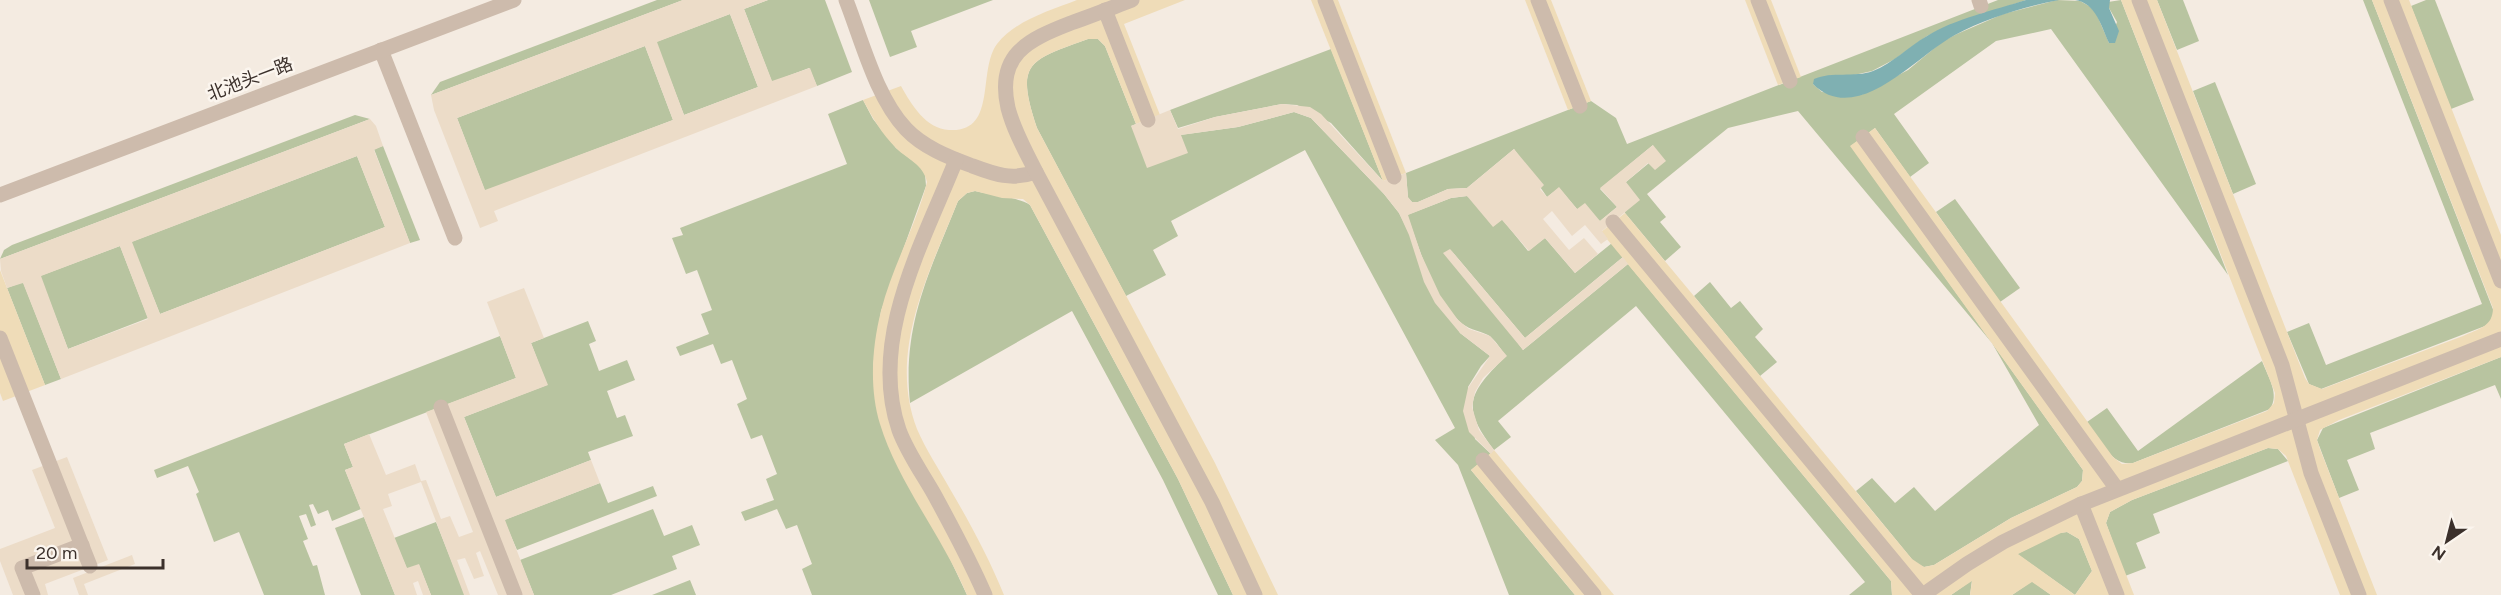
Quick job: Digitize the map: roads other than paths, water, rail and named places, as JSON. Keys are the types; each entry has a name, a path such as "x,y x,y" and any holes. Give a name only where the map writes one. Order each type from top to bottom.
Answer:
{"street":[{"name":"北池头一路","path":"0,195 514,0"},
{"path":"846,0 882,91 892,112 907,130 925,145 1001,177 1025,176 1036,172"},
{"path":"1132,0 1043,34 1026,44 1014,56 1007,72 1005,89 1008,109 1036,172 1212,502 1255,595"},
{"path":"1325,0 1394,177"},
{"path":"1538,0 1580,105"},
{"path":"1758,0 1790,81"},
{"path":"2139,0 2282,365 2311,473 2359,595"},
{"path":"2391,0 2501,282"},
{"path":"1105,10 1148,120"},
{"path":"381,50 455,238"},
{"path":"1863,137 2117,489"},
{"path":"956,160 906,286 894,327 890,379 899,430 957,535 986,595"},
{"path":"1613,222 1923,595 2003,542 2081,504 2501,339"},
{"path":"0,338 90,566"},
{"path":"441,407 515,595"},
{"path":"1483,460 1594,595"},
{"path":"2081,504 2117,595"},
{"path":"33,595 22,568 81,544"}],"water":[{"path":"2026,0 2059,0 2006,14 1967,29 1940,45 1886,84 1867,93 1848,98 1830,95 1813,84 1814,79 1821,77 1873,71 1938,30"},
{"path":"2075,0 2110,0 2109,8 2119,31 2115,43 2109,43 2093,10"}]}
